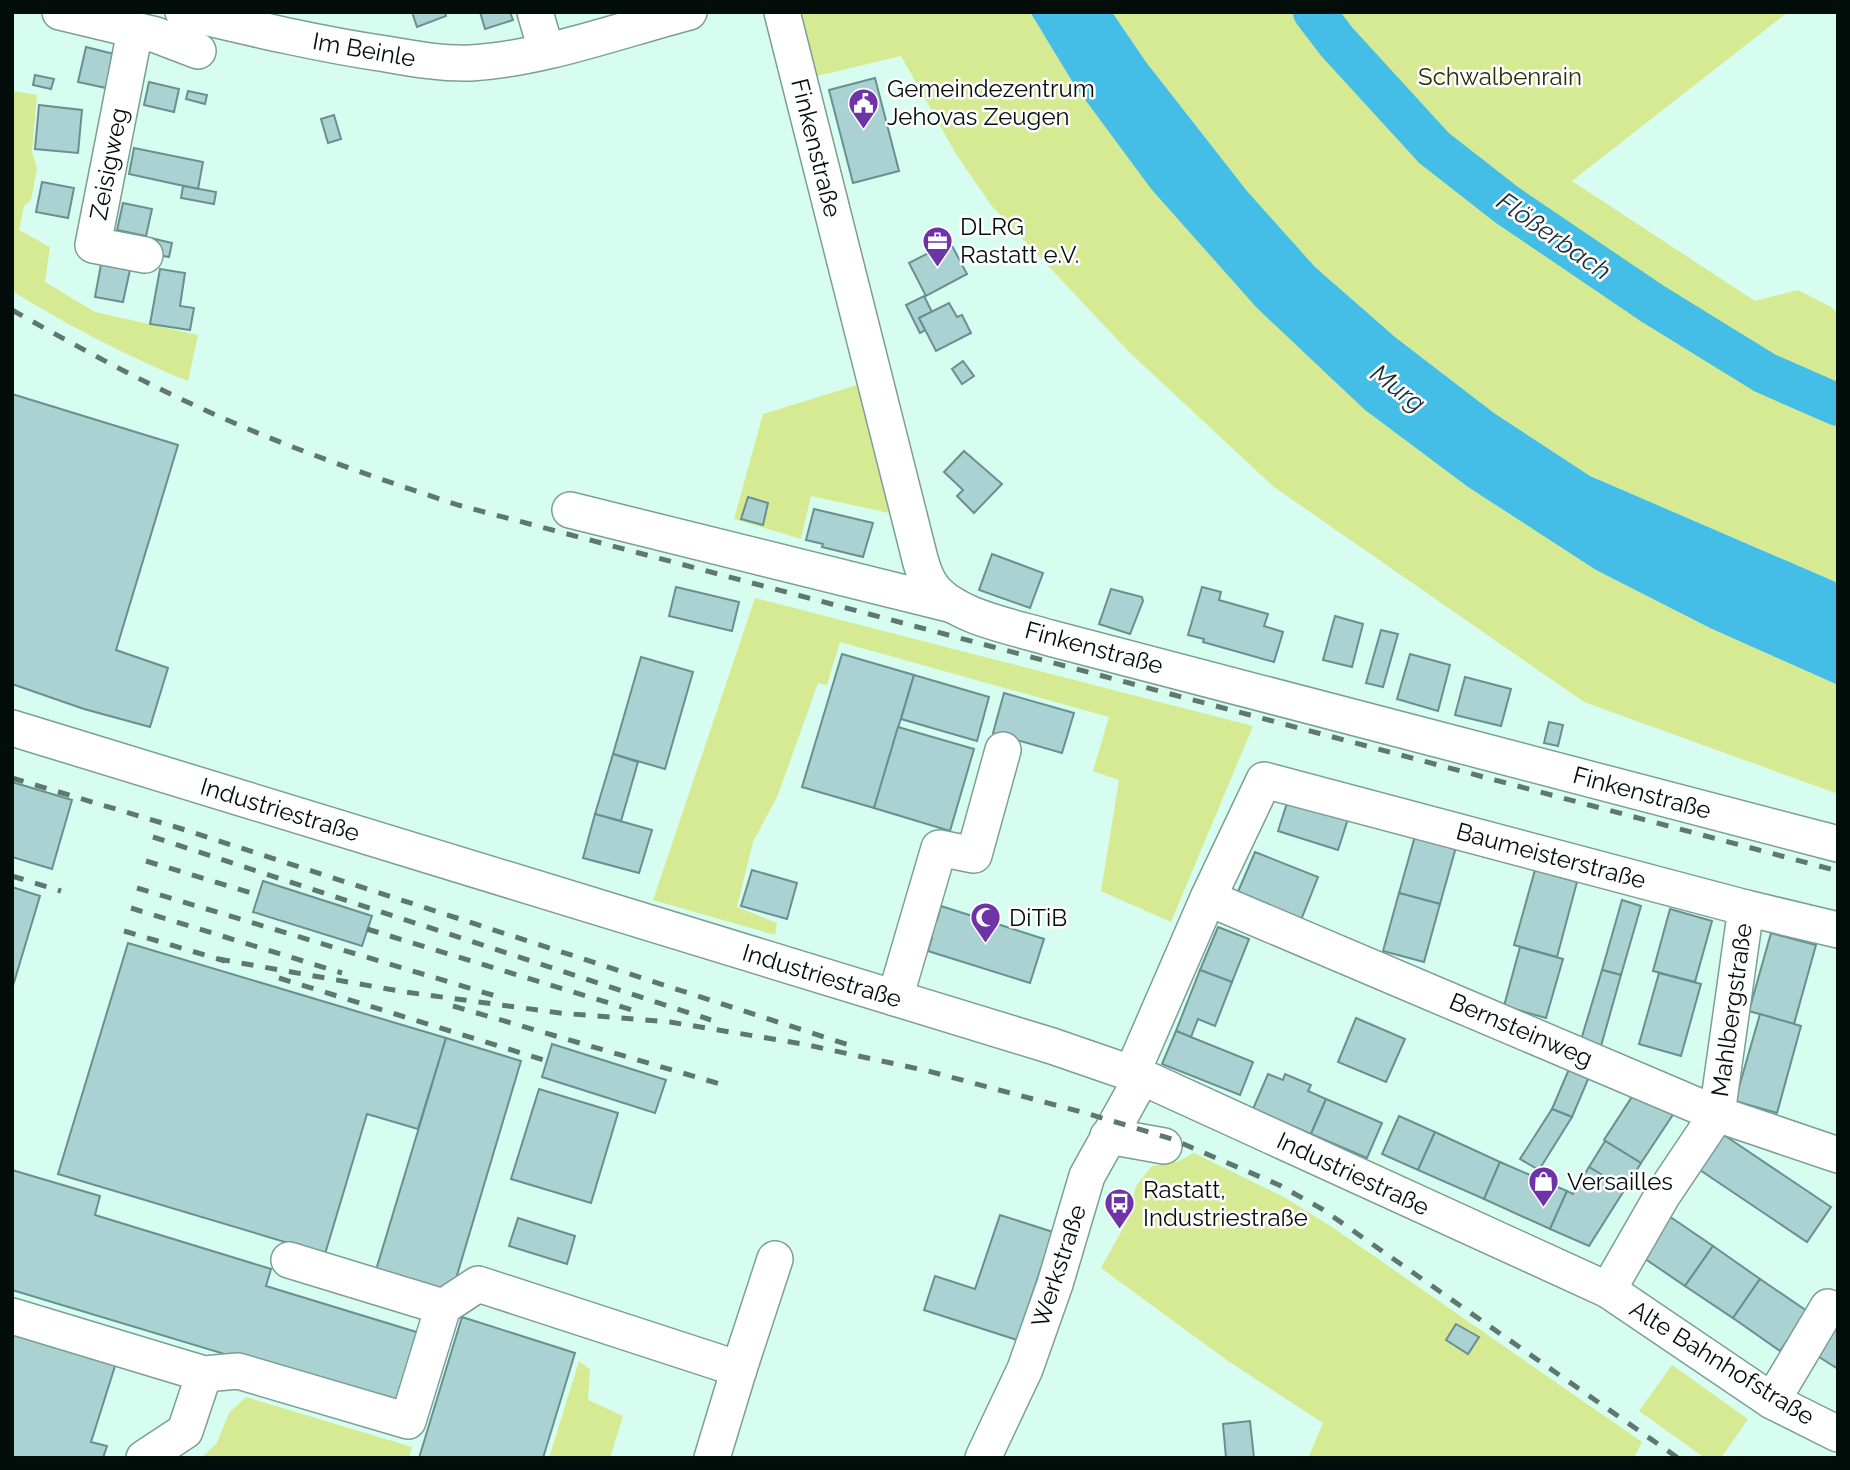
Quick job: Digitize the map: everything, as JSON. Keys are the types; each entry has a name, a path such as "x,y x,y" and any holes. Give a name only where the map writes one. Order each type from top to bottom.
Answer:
{"street":[{"path":"60,12 156,36 198,51"},
{"name":"Im Beinle","path":"183,12 330,46 427,61 470,63 513,58 654,17 689,12"},
{"path":"320,12 330,46"},
{"path":"535,12 546,50"},
{"name":"Finkenstraße","path":"782,12 848,240 923,568 930,584 940,596 970,614 1050,638 1838,845"},
{"name":"Zeisigweg","path":"135,31 93,245 145,255"},
{"path":"570,510 953,606"},
{"name":"Industriestraße","path":"12,728 1052,1046 1137,1075 1608,1290"},
{"path":"895,998 939,848 974,855 1003,750"},
{"name":"Werkstraße","path":"983,1458 1014,1365 1055,1284 1087,1176 1137,1075 1208,898 1264,780"},
{"name":"Baumeisterstraße","path":"1264,780 1838,930"},
{"name":"Bernsteinweg","path":"1208,898 1717,1114 1838,1155"},
{"name":"Mahlbergstraße","path":"1608,1290 1669,1200 1717,1114 1746,908"},
{"path":"1108,1136 1164,1146"},
{"path":"712,1458 775,1259"},
{"path":"289,1260 443,1307"},
{"path":"12,1316 204,1374 238,1371 408,1421 443,1307 478,1284 739,1369"},
{"name":"Alte Bahnhofstraße","path":"1608,1290 1772,1401 1838,1434"},
{"path":"1772,1401 1828,1307"},
{"path":"144,1458 185,1431 204,1374"}],"green space":[{"path":"795,12 1030,12 1075,86 1365,410 1468,487 1596,570 1710,628 1838,685 1838,794 1584,702 1274,487 1129,352 991,205 956,154 901,56 813,77"},
{"name":"Schwalbenrain","path":"1112,12 1305,12 1330,44 1427,152 1474,191 1637,304 1477,174 1343,37 1325,12 1788,12 1572,181 1755,301 1798,290 1838,313 1838,583 1590,476 1494,413 1395,337 1315,267 1247,191 1146,62"},
{"path":"13,91 37,95 32,151 37,169 31,200 24,206 19,230 50,247 45,282 95,312 198,335 188,381 98,340 12,291"},
{"path":"857,385 889,513 811,496 801,539 734,519 763,414"},
{"path":"755,598 1253,726 1171,922 1101,891 1119,780 1093,771 1109,717 840,642 827,685 818,683 778,795 753,842 737,907 777,923 775,935 653,900"},
{"path":"1194,1153 1284,1197 1335,1229 1642,1442 1634,1458 1308,1458 1323,1423 1228,1361 1101,1268 1127,1221 1136,1186 1152,1166 1179,1161"},
{"path":"579,1361 590,1369 588,1400 623,1416 610,1458 549,1458"},
{"path":"1672,1365 1748,1419 1721,1458 1705,1458 1639,1411"},
{"path":"246,1397 412,1447 409,1458 201,1458 217,1443 229,1413"}],"water":[{"name":"Murg","path":"1030,12 1112,12 1146,62 1247,191 1315,267 1395,337 1494,413 1590,476 1838,583 1838,685 1710,628 1596,570 1468,487 1365,410 1257,308 1152,190 1075,86"}],"building":[{"path":"412,12 445,12 446,16 417,27"},
{"path":"480,12 510,12 513,20 485,29"},
{"path":"86,47 114,54 106,88 78,82"},
{"path":"35,75 54,79 51,89 33,85"},
{"name":"Gemeindezentrum Jehovas Zeugen","path":"875,78 899,171 853,183 829,90"},
{"path":"149,82 179,89 174,112 144,105"},
{"path":"188,91 207,95 205,104 186,99"},
{"path":"39,105 82,110 78,153 35,149"},
{"path":"334,115 341,139 328,143 321,119"},
{"path":"134,148 203,162 198,189 129,174"},
{"path":"42,182 74,188 68,218 36,212"},
{"path":"183,186 216,192 214,204 181,198"},
{"path":"123,203 152,209 146,236 117,230"},
{"path":"151,238 172,243 169,257 147,253"},
{"path":"950,242 967,274 926,296 909,263"},
{"path":"102,259 131,265 123,302 95,297"},
{"path":"160,269 185,273 180,306 194,308 190,330 150,324"},
{"path":"924,296 932,312 919,318 925,330 920,333 906,305"},
{"path":"949,303 957,317 962,315 971,333 936,351 919,318"},
{"path":"963,361 974,376 962,384 952,369"},
{"path":"12,394 178,445 116,650 168,668 150,727 84,709 12,684"},
{"path":"964,451 1002,484 974,513 957,496 963,490 944,472"},
{"path":"748,497 768,503 763,525 741,519"},
{"path":"814,509 873,523 863,557 822,547 823,544 806,540"},
{"path":"992,554 1043,573 1030,608 979,590"},
{"path":"676,587 739,602 732,631 669,616"},
{"path":"1202,587 1221,592 1219,600 1268,614 1264,626 1283,632 1274,662 1203,642 1204,639 1188,635"},
{"path":"1111,589 1142,597 1143,601 1130,634 1099,624"},
{"path":"1335,616 1363,624 1352,667 1323,660"},
{"path":"1381,630 1398,634 1383,687 1366,683"},
{"path":"842,654 914,675 874,808 802,787"},
{"path":"1410,654 1450,665 1438,711 1397,699"},
{"path":"641,657 693,672 665,769 613,754"},
{"path":"914,675 989,697 977,741 901,719"},
{"path":"1465,677 1511,689 1501,726 1455,715"},
{"path":"1004,693 1074,713 1062,753 993,733"},
{"path":"1549,722 1563,725 1558,746 1544,743"},
{"path":"898,727 974,749 950,831 874,808"},
{"path":"613,754 638,762 621,821 595,814"},
{"path":"12,782 72,800 52,869 12,857"},
{"path":"1288,800 1348,819 1338,850 1278,831"},
{"path":"595,814 652,830 639,873 583,858"},
{"path":"1415,836 1456,847 1440,904 1399,893"},
{"path":"1255,852 1318,877 1301,920 1237,894"},
{"path":"752,870 797,883 787,919 741,906"},
{"path":"1535,870 1577,882 1557,957 1514,945"},
{"path":"263,881 372,916 362,946 253,912"},
{"path":"12,887 40,896 12,989"},
{"path":"1399,893 1440,904 1424,962 1383,951"},
{"path":"1622,900 1641,906 1621,975 1602,970"},
{"name":"DiTiB","path":"941,906 1044,939 1030,983 928,951 932,938 920,934 925,917 937,920"},
{"path":"1670,909 1712,921 1695,982 1653,971"},
{"path":"1218,927 1249,939 1232,982 1200,970"},
{"path":"1771,933 1816,945 1794,1024 1749,1011"},
{"path":"128,943 446,1038 418,1129 367,1114 325,1254 58,1174"},
{"path":"1520,947 1563,959 1546,1018 1504,1006"},
{"path":"1200,970 1232,982 1215,1026 1198,1019 1191,1037 1176,1031"},
{"path":"1602,970 1621,975 1601,1046 1581,1040"},
{"path":"1659,973 1701,984 1681,1056 1639,1044"},
{"path":"1760,1014 1801,1026 1777,1113 1735,1101"},
{"path":"1356,1018 1405,1039 1386,1082 1338,1062"},
{"path":"1176,1031 1253,1062 1240,1095 1162,1064"},
{"path":"446,1038 521,1061 452,1292 376,1270"},
{"path":"552,1044 666,1080 655,1113 542,1077"},
{"path":"1569,1069 1589,1077 1572,1117 1552,1109"},
{"path":"1268,1074 1283,1080 1285,1074 1311,1085 1308,1091 1326,1099 1311,1134 1253,1109"},
{"path":"1639,1086 1676,1110 1641,1163 1604,1140"},
{"path":"539,1089 618,1113 591,1203 511,1179"},
{"path":"1326,1099 1382,1123 1367,1158 1311,1134"},
{"path":"1552,1109 1572,1117 1539,1170 1520,1159"},
{"path":"1399,1116 1435,1132 1418,1170 1382,1154"},
{"path":"1718,1131 1831,1207 1807,1242 1694,1166"},
{"path":"1435,1132 1500,1162 1484,1199 1418,1170"},
{"path":"1605,1141 1641,1163 1625,1189 1589,1167"},
{"path":"1500,1162 1567,1191 1550,1229 1484,1199"},
{"path":"1589,1167 1625,1189 1589,1246 1550,1229 1567,1191 1573,1194"},
{"path":"12,1170 100,1196 95,1215 271,1269 266,1286 423,1334 400,1407 12,1290"},
{"path":"1666,1214 1713,1246 1685,1286 1638,1254"},
{"path":"1000,1215 1053,1232 1017,1340 924,1310 935,1276 975,1289"},
{"path":"518,1218 575,1236 567,1264 509,1246"},
{"path":"1713,1246 1760,1279 1733,1318 1685,1286"},
{"path":"1760,1279 1807,1311 1780,1351 1733,1318"},
{"path":"462,1317 575,1353 543,1458 419,1458"},
{"path":"1838,1322 1838,1369 1816,1355"},
{"path":"1456,1324 1479,1337 1468,1354 1446,1340"},
{"path":"12,1332 116,1363 91,1442 107,1446 103,1458 12,1458"},
{"path":"1250,1421 1254,1458 1226,1458 1223,1424"}],"waterway":[{"name":"Flößerbach","path":"1314,12 1337,42 1434,148 1507,205 1653,304 1765,373 1838,405"}],"railway":[{"path":"12,310 182,400 238,425 394,484 458,505 1838,871"},
{"path":"12,778 179,828 852,1046"},
{"path":"153,837 711,1020"},
{"path":"146,861 258,895"},
{"path":"12,876 61,891"},
{"path":"137,888 499,997"},
{"path":"131,908 342,973"},
{"path":"367,929 642,1013"},
{"path":"124,931 225,961"},
{"path":"218,959 405,992 560,1013 670,1022 803,1044 928,1071 1172,1139 1279,1185 1322,1209 1678,1458"},
{"path":"279,978 547,1061"},
{"path":"453,1006 727,1086"}],"place":[{"name":"Gemeindezentrum Jehovas Zeugen","path":"864,130"},
{"name":"DLRG Rastatt e.V.","path":"937,268"},
{"name":"DiTiB","path":"986,945"},
{"name":"Versailles","path":"1544,1209"},
{"name":"Rastatt, Industriestraße","path":"1120,1231"}]}
